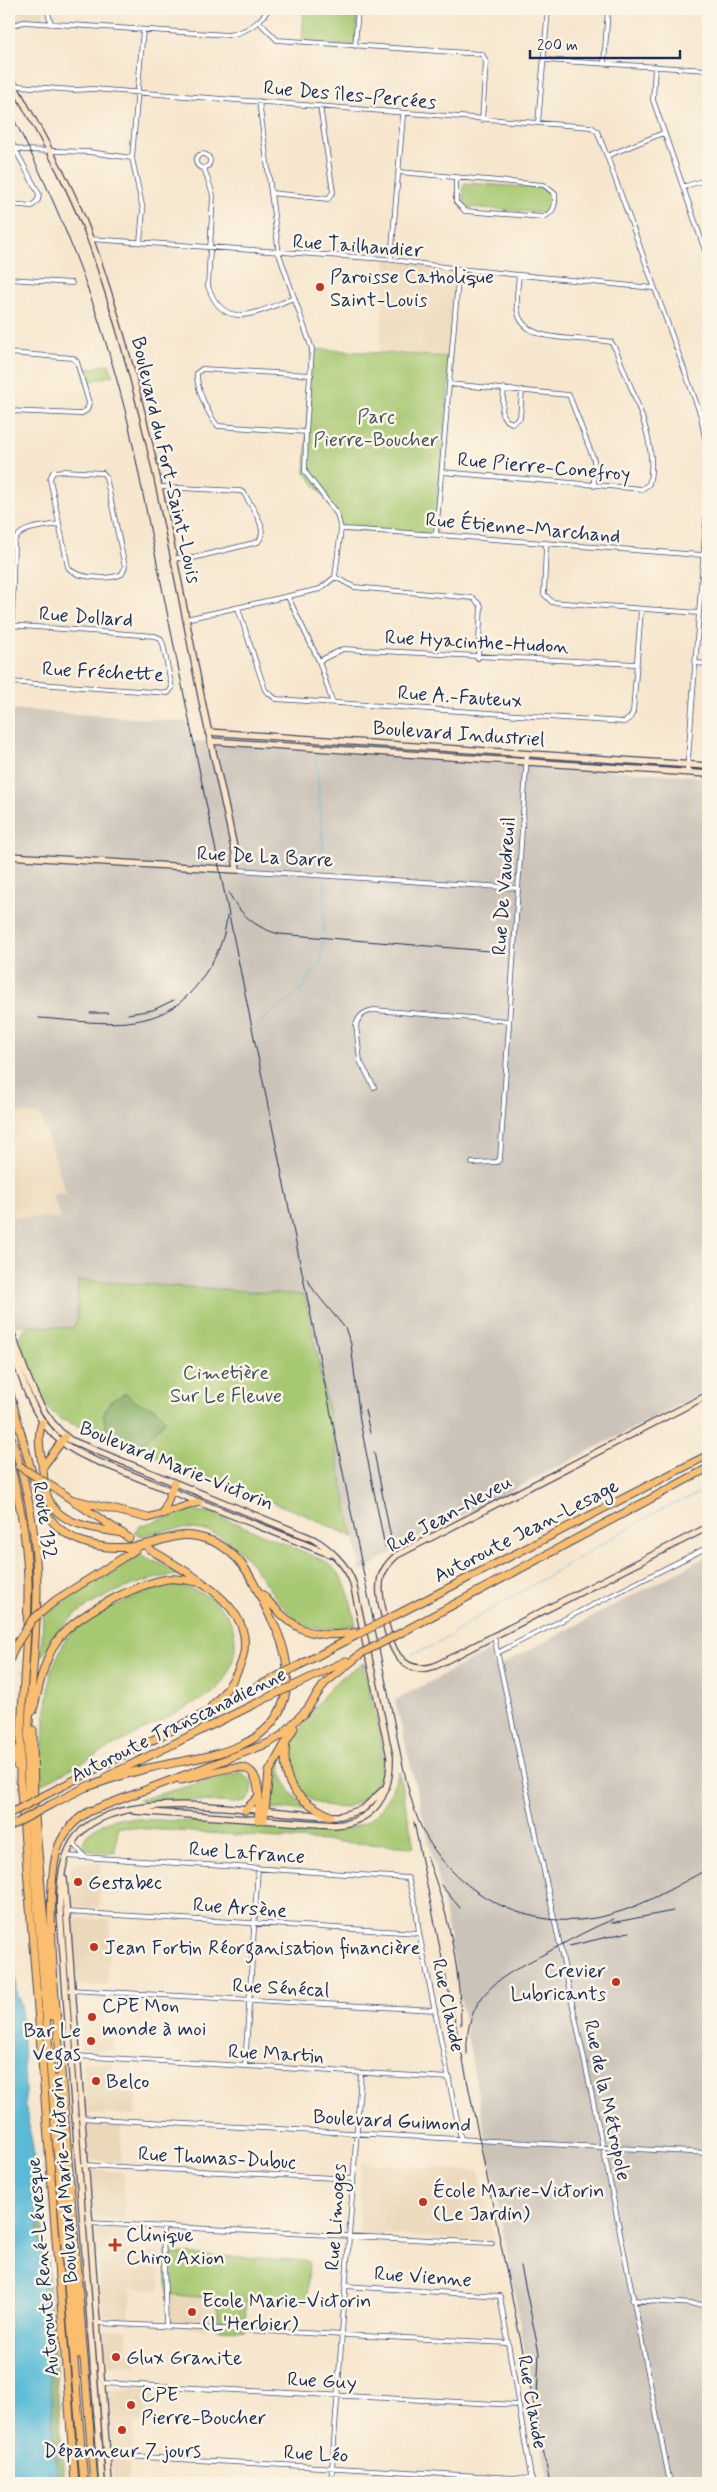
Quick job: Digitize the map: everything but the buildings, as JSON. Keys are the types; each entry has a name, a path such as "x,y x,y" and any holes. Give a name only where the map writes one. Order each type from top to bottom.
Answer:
{"highway":[{"path":"9,1390 39,1498 56,1525 74,1539 90,1545 110,1548 138,1546 177,1536 207,1540 222,1546 237,1558 257,1588 283,1618 304,1631 331,1636 360,1632"},
{"path":"9,1406 21,1432"},
{"path":"42,1422 39,1430 42,1468 48,1498 60,1514 78,1523 122,1533"},
{"name":"Route 132","path":"9,1430 22,1470 32,1516 37,1564 37,1605 28,1713 27,1762 36,1885"},
{"path":"42,1468 62,1440"},
{"name":"Autoroute Jean-Lesage","path":"360,1632 708,1455"},
{"path":"9,1460 75,1500 129,1538"},
{"name":"Route 132","path":"9,1460 20,1507 27,1560 27,1617 19,1740 20,1779"},
{"name":"Autoroute Jean-Lesage","path":"362,1653 708,1468"},
{"path":"685,1481 708,1473"},
{"path":"163,1514 174,1483"},
{"path":"75,1500 145,1518 199,1502"},
{"path":"9,1662 14,1648 32,1620 56,1600 100,1570 132,1552 138,1546"},
{"path":"148,1549 217,1592 232,1608 239,1623 243,1639 242,1659 237,1675 229,1688 206,1712"},
{"path":"33,1711 45,1664 52,1649 64,1632 83,1615 98,1606 160,1581 178,1579 202,1583"},
{"path":"87,1787 140,1770 239,1746 256,1736 271,1722 285,1696 289,1678 288,1663 283,1642 257,1588"},
{"path":"37,1605 33,1711 34,1804 89,2483"},
{"name":"Autoroute Transcanadienne","path":"9,1814 298,1666 360,1632"},
{"path":"261,1820 269,1772 286,1740 325,1683 362,1653"},
{"name":"Autoroute Transcanadienne","path":"9,1826 362,1653"},
{"path":"94,2483 54,1984 52,1914 55,1862 64,1835 84,1815 99,1806 269,1743 282,1735 304,1712"},
{"path":"9,1728 20,1779"},
{"path":"286,1740 285,1767 291,1786 305,1802 330,1816"},
{"path":"158,1785 240,1767 250,1770 255,1775 258,1782 262,1811"},
{"name":"Autoroute René-Lévesque","path":"20,1779 75,2483"},
{"path":"245,1810 259,1796"},
{"name":"Autoroute René-Lévesque","path":"36,1885 84,2483"}],"street":[{"path":"47,9 51,24"},
{"path":"9,26 24,22 228,35 241,33 259,22 269,9"},
{"path":"355,46 358,9"},
{"path":"538,123 548,9"},
{"path":"604,63 608,9"},
{"path":"677,9 708,10"},
{"path":"259,22 277,40 482,54 486,62 482,120"},
{"path":"140,242 143,210 132,158 143,30"},
{"path":"545,60 708,70"},
{"path":"655,66 653,100 708,259"},
{"name":"Boulevard du Fort-Saint-Louis","path":"9,76 50,149 90,239 127,350 160,487 208,732 235,851 237,870"},
{"name":"Rue Des îles-Percées","path":"13,83 20,86 259,101 404,114 591,127 597,131 606,156"},
{"path":"186,619 320,589 335,577 340,529 337,514 305,472 312,349 279,254 259,101"},
{"path":"271,193 328,199 331,197 333,192 320,106"},
{"path":"391,260 404,114"},
{"path":"663,133 606,156 701,416 708,456"},
{"path":"9,138 11,146 39,194 38,200 32,206 9,204"},
{"path":"11,146 23,150 50,149 132,158"},
{"path":"204,168 213,195 208,286 213,300 225,313 236,316 247,315 294,298"},
{"path":"399,172 456,177 544,185 555,194 556,205 552,211 542,217 465,211 456,202 456,177"},
{"path":"683,187 708,179"},
{"name":"Rue Tailhandier","path":"90,239 279,254 391,260 458,269 653,288"},
{"path":"436,534 458,269"},
{"name":"Rue Pierre-Conefroy","path":"442,472 642,489 649,484 653,471 652,455 616,350 611,342 542,336 532,332 520,320 517,312 519,275"},
{"path":"9,279 72,283"},
{"path":"9,353 73,358 77,362 89,403 87,410 80,414 9,411"},
{"path":"306,432 218,426 213,421 199,386 197,372 202,369 310,375"},
{"path":"449,384 569,395 594,460 594,486"},
{"path":"504,388 502,414 506,420 512,422 520,418 522,390"},
{"path":"701,416 708,414"},
{"path":"53,472 103,473 106,477 124,567 122,574 115,577 71,572 59,524 50,479 53,472"},
{"path":"160,487 240,491 244,493 263,529 262,537 258,542 194,558 174,558"},
{"path":"687,773 708,493"},
{"path":"11,625 14,542 17,535 22,531 59,524"},
{"name":"Rue Étienne-Marchand","path":"340,529 436,534 546,545 704,555"},
{"path":"546,545 544,594 546,599 552,602 699,614"},
{"path":"335,577 354,587 473,598 481,606 478,658"},
{"path":"288,597 319,661 332,701"},
{"name":"Rue A.-Fauteux","path":"238,608 266,690 269,695 276,698 624,722 630,718 633,712 635,664 641,610"},
{"name":"Rue Dollard","path":"11,625 155,636 160,638"},
{"name":"Rue Fréchette","path":"9,682 170,692 172,685 160,638"},
{"name":"Rue Hyacinthe-Hudon","path":"319,661 343,650 478,658 557,659 635,664"},
{"path":"695,663 708,664"},
{"name":"Boulevard Industriel","path":"208,732 708,766"},
{"path":"309,739 309,748"},
{"name":"Boulevard Industriel","path":"210,741 708,774"},
{"path":"330,749 331,741"},
{"path":"376,752 377,744"},
{"path":"424,756 426,747"},
{"path":"457,758 458,749"},
{"path":"477,759 478,751"},
{"name":"Rue De Vaudreuil","path":"472,1163 497,1162 500,1159 527,754"},
{"path":"649,762 649,770"},
{"name":"Rue De La Barre","path":"9,856 518,888"},
{"path":"374,1087 360,1061 356,1025 358,1019 366,1012 374,1010 508,1021"},
{"name":"Boulevard Marie-Victorin","path":"9,1326 42,1409 62,1440 310,1538 322,1544 345,1567 353,1583 379,1698 390,1757 389,1774 384,1790 373,1810 349,1823 332,1825 130,1810"},
{"name":"Boulevard Marie-Victorin","path":"9,1343 42,1422 80,1454 333,1555"},
{"name":"Rue Jean-Neveu","path":"708,1396 404,1551 394,1558 385,1568 380,1590 388,1634 393,1649 406,1664 419,1669 431,1668 708,1527"},
{"path":"499,1652 708,1547"},
{"name":"Rue de la Métropole","path":"494,1637 499,1652 603,2148 670,2483"},
{"name":"Boulevard Marie-Victorin","path":"102,2483 60,1912 60,1894 66,1856 73,1842 92,1822 112,1814 130,1810 160,1805 330,1816 347,1815 360,1811 384,1790"},
{"path":"73,1842 84,1856"},
{"name":"Rue Lafrance","path":"66,1856 408,1878"},
{"path":"245,2066 258,1868"},
{"name":"Boulevard Marie-Victorin","path":"63,1875 109,2483"},
{"name":"Rue Claude","path":"408,1878 416,1907 418,1933 450,2078 461,2139"},
{"name":"Rue Arsène","path":"60,1912 418,1933"},
{"name":"Rue Sénécal","path":"65,1990 435,2010"},
{"name":"Rue Martin","path":"70,2056 450,2078"},
{"name":"Rue Limoges","path":"331,2483 361,2073"},
{"name":"Boulevard Guimond","path":"75,2119 708,2153"},
{"name":"Rue Thomas-Dubuc","path":"78,2166 353,2179"},
{"path":"82,2224 492,2243"},
{"path":"164,2227 166,2327"},
{"name":"Rue Vienne","path":"345,2286 500,2296"},
{"name":"Rue Claude","path":"500,2296 532,2481"},
{"path":"632,2300 708,2305"},
{"path":"90,2323 508,2343"},
{"name":"Rue Guy","path":"94,2384 518,2405"},
{"name":"Rue Léo","path":"100,2456 532,2481"}],"shaded area":[{"path":"9,9 43,9 44,17 9,24"},
{"path":"386,259 459,269 451,357 379,353"},
{"path":"9,709 187,722 191,741 708,777 708,1390 405,1545 361,1572 305,1295 78,1280 77,1318 74,1328 14,1326 9,1313 9,1217 61,1218 52,1193 66,1194 40,1115 9,1112"},
{"path":"9,1113 40,1114 66,1194 53,1194 62,1218 9,1217"},
{"path":"708,1556 708,2483 549,2483 441,1892 395,1700 489,1651 495,1668"},
{"path":"76,1862 102,1863 99,1908 70,1906 70,1866"},
{"path":"73,1918 111,1920 107,1986 78,1985 77,1983"},
{"path":"79,2010 106,2011 105,2024 114,2024 113,2051 81,2049"},
{"path":"83,2062 113,2063 113,2087 137,2090 136,2115 86,2113"},
{"path":"87,2123 121,2124 122,2162 89,2160"},
{"name":"École Marie-Victorin (Le Jardin)","path":"361,2163 479,2171 495,2242 359,2232"},
{"path":"91,2170 124,2172 124,2220 94,2218"},
{"path":"95,2228 124,2228 125,2251 161,2253 160,2290 131,2288 129,2319 102,2316"},
{"name":"Ecole Marie-Victorin (L'Herbier)","path":"167,2294 218,2299 217,2329 167,2326"},
{"path":"128,2329 126,2353 138,2354 137,2366 106,2364 103,2330"},
{"name":"CPE Pierre-Boucher","path":"108,2389 155,2390 154,2422 134,2423 132,2452 111,2450"},
{"path":"112,2460 129,2461 129,2483 113,2483"}],"green space":[{"path":"304,9 358,9 355,46 302,43"},
{"path":"465,183 541,188 551,195 552,203 544,213 468,207 465,205 463,187"},
{"name":"Parc Pierre-Boucher","path":"312,349 451,357 436,534 341,529 337,514 305,472"},
{"path":"109,364 113,375 86,383 83,370"},
{"name":"Cimetière Sur Le Fleuve","path":"78,1280 305,1295 353,1537 305,1515 60,1419 51,1411 44,1402 34,1381 19,1336 27,1326 74,1328 77,1318"},
{"path":"125,1393 137,1402 155,1408 166,1420 141,1446 123,1442 108,1434 103,1416 109,1402"},
{"path":"187,1511 210,1512 325,1561 339,1574 347,1589 356,1625 321,1629 310,1627 299,1621 281,1604 246,1557 219,1536 204,1530 186,1529 140,1536 134,1532 140,1526"},
{"path":"138,1553 182,1575 153,1579 137,1584 89,1605 66,1623 41,1656 43,1616"},
{"path":"179,1586 199,1592 214,1601 226,1613 233,1628 235,1644 233,1660 225,1677 213,1693 38,1786 51,1671 66,1638 88,1617 159,1587"},
{"path":"363,1663 382,1747 381,1775 371,1792 354,1804 339,1808 324,1805 310,1799 299,1788 292,1774 290,1758 293,1741 325,1694 346,1674"},
{"path":"280,1757 282,1773 291,1792 308,1809 271,1809 268,1806 272,1772"},
{"path":"240,1772 252,1782 252,1795 246,1801 239,1803 176,1800 140,1802 138,1800"},
{"path":"399,1772 414,1847 118,1827 115,1852 88,1851 83,1845 87,1835 92,1830 118,1818 340,1829 353,1827 372,1818 378,1811 390,1794"},
{"path":"41,2216 47,2254 65,2483 59,2483 48,2377 37,2217"},
{"path":"166,2253 309,2261 307,2302 246,2300 245,2330 217,2329 218,2299 167,2294"}],"water":[{"path":"9,1864 12,1888 9,1906"},
{"path":"9,1906 12,1916 16,1993 21,2005 26,2109 33,2148 57,2483 9,2483"}],"waterway":[{"path":"316,757 325,871"},
{"path":"324,931 325,880"},
{"path":"260,1022 298,993 320,964 323,941"},
{"path":"412,1654 446,1639 465,1625 658,1511 708,1490"}],"railway":[{"path":"9,110 46,186 79,264 106,344 129,426 403,1766 419,1823 438,1855 457,1876 479,1893 503,1906 529,1915 556,1920 584,1920 625,1910 661,1894 708,1869"},
{"path":"229,893 238,908 250,920 263,928 279,934 490,951"},
{"path":"39,1018 86,1022 130,1022 151,1017 170,1009 188,995 209,968 222,940 227,916"},
{"path":"128,1014 153,1010 174,1000"},
{"path":"90,1013 108,1013"},
{"path":"307,1279 315,1292 345,1328 351,1344 360,1421 385,1547"},
{"path":"365,1410 370,1433"},
{"path":"374,1452 392,1543"},
{"path":"414,1822 550,2483"},
{"path":"427,1857 452,1939 458,1981 461,2025"},
{"path":"441,1885 460,1908"},
{"path":"611,1923 673,1911"},
{"path":"467,2054 468,2033 472,2016 479,2001 489,1989 516,1969 581,1934 614,1919"},
{"path":"569,1946 629,1932"},
{"path":"521,2266 539,2353 537,2398"}],"place":[{"name":"Paroisse Catholique Saint-Louis","path":"320,287"},
{"name":"Gestabec","path":"78,1882"},
{"name":"Jean Fortin Réorganisation financière","path":"94,1947"},
{"name":"Crevier Lubricants","path":"616,1982"},
{"name":"CPE Mon monde à moi","path":"92,2017"},
{"name":"Bar Le Vegas","path":"91,2041"},
{"name":"Belco","path":"96,2081"},
{"name":"École Marie-Victorin (Le Jardin)","path":"423,2202"},
{"name":"Clinique Chiro Axion","path":"115,2245"},
{"name":"Ecole Marie-Victorin (L'Herbier)","path":"192,2312"},
{"name":"Glux Granite","path":"116,2357"},
{"name":"CPE Pierre-Boucher","path":"131,2405"},
{"name":"Dépanneur 7 jours","path":"122,2430"}]}
